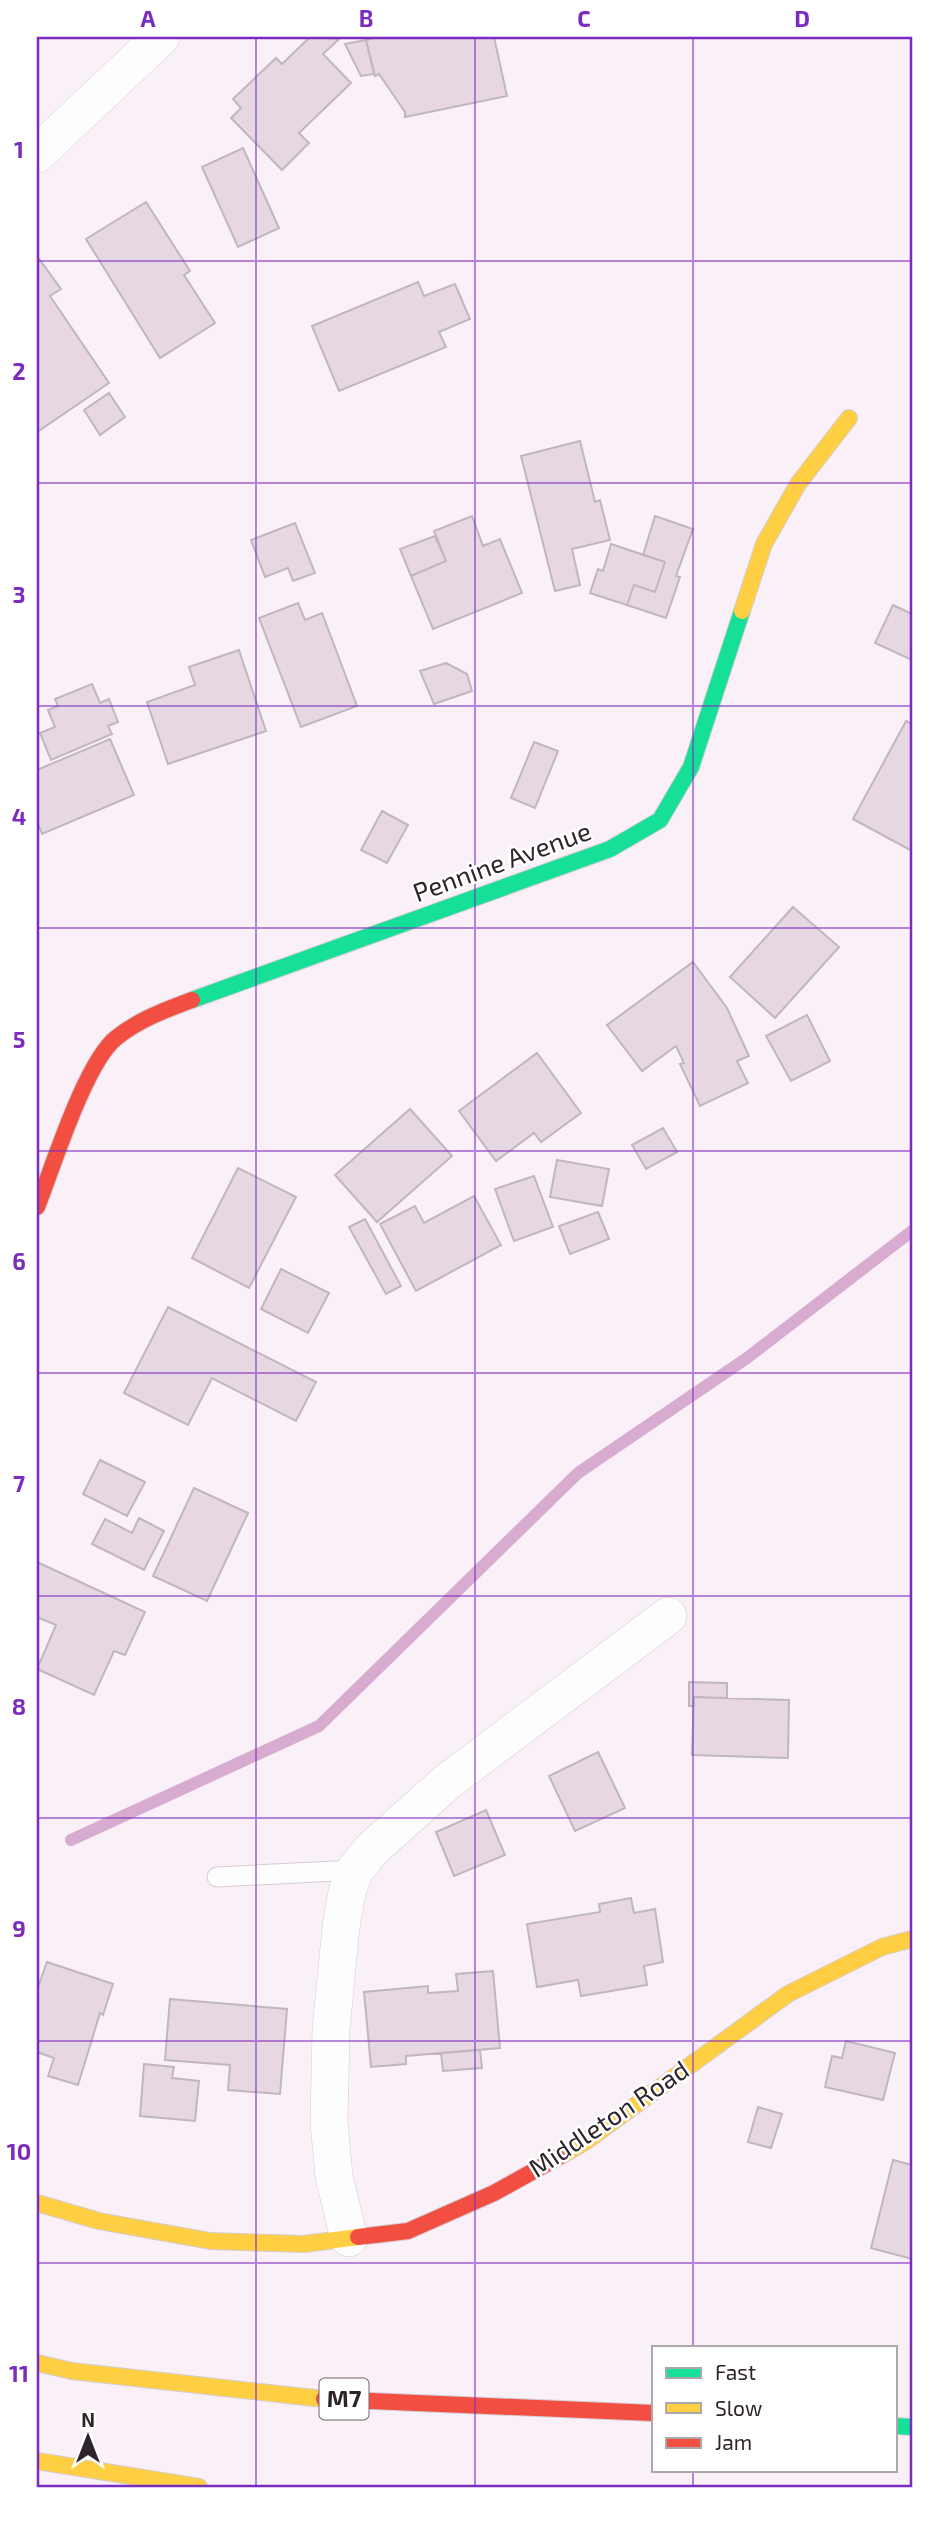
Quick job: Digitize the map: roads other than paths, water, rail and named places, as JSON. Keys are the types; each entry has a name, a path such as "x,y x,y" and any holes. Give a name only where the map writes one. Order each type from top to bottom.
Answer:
{"main road":[{"name":"Pennine Avenue","path":"37,1207 90,1070 114,1039 146,1019 156,1013 610,849 660,820 691,767 764,544 798,484 849,418"},
{"name":"Middleton Road","path":"37,2203 99,2221 210,2241 304,2244 408,2231 494,2193 585,2142 788,1994 882,1947 912,1939"},
{"name":"M7","path":"37,2363 72,2371 326,2399 652,2413"},
{"path":"37,2461 199,2487"}],"street":[{"path":"37,154 161,37"},
{"path":"349,2238 334,2176 329,2122 331,2030 341,1927 347,1892 355,1870 371,1850 447,1782 668,1616"}],"lane":[{"path":"216,1877 355,1870"}],"waterway":[{"path":"71,1840 319,1726 578,1473 747,1358 912,1231"}]}
